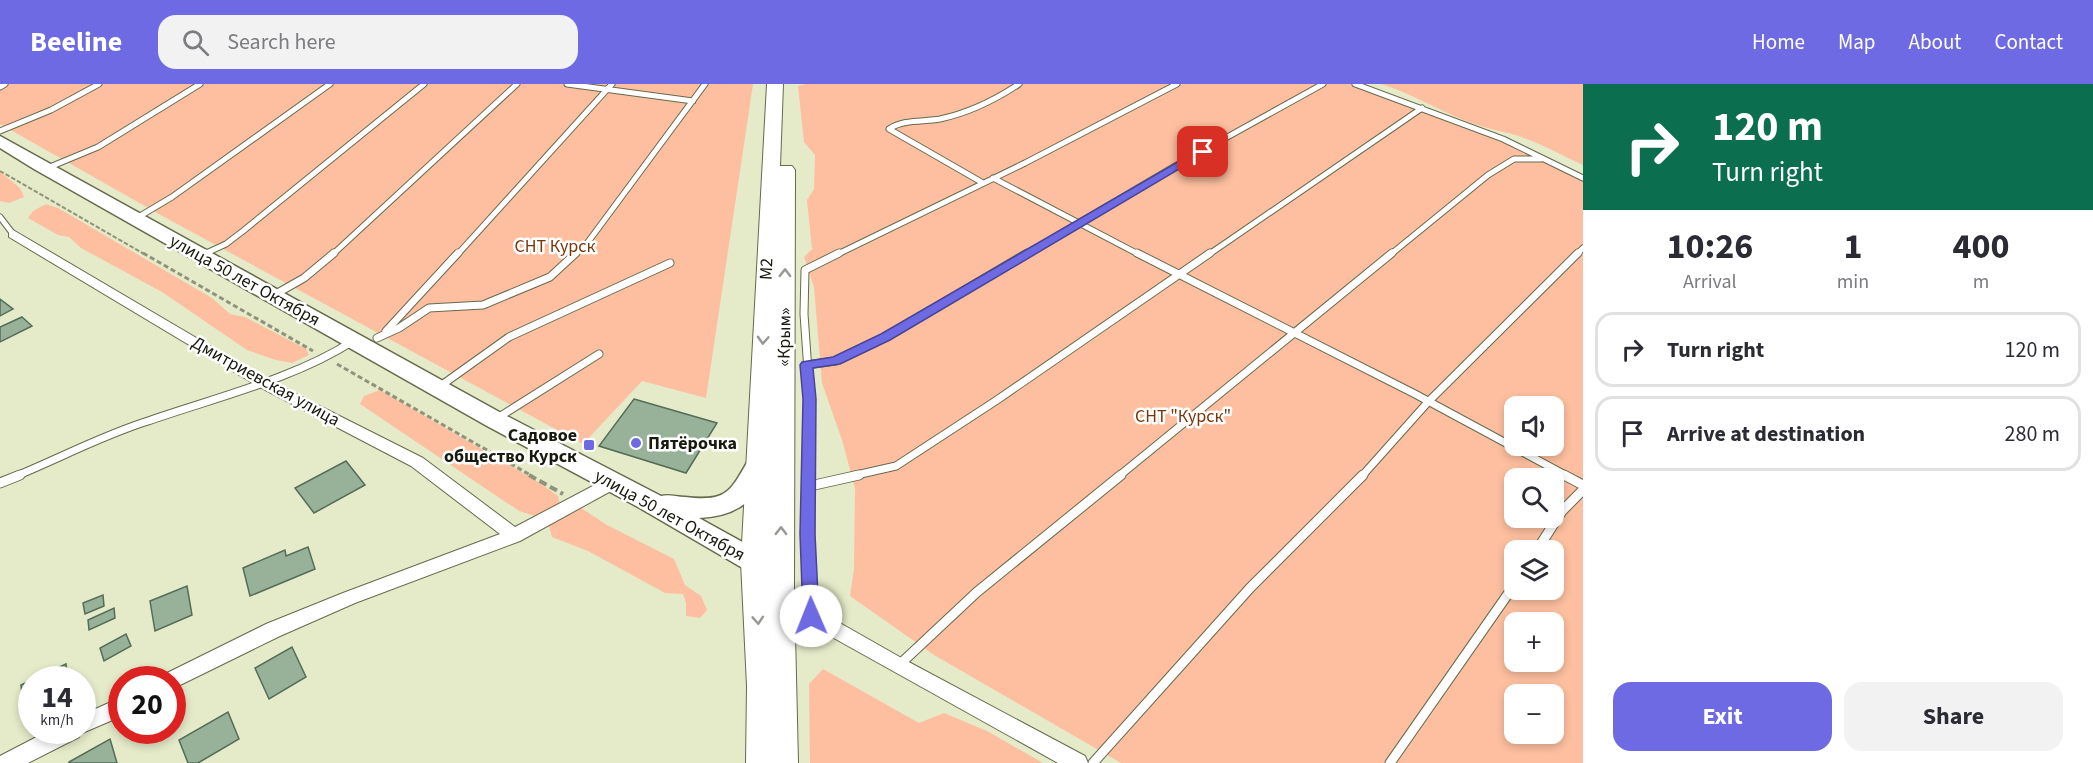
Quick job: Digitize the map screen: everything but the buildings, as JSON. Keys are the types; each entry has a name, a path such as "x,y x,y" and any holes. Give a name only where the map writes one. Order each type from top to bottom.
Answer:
{"highway":[{"name":"М2","path":"762,763 762,686 755,562 757,465 775,84"},
{"name":"«Крым»","path":"782,763 780,590 786,84"}],"main road":[{"name":"улица 50 лет Октября","path":"0,141 45,169 272,296 365,342 438,388 647,500 755,562 780,590"},
{"path":"647,500 693,510 728,503 743,493 753,480 757,465"}],"street":[{"name":"Дмитриевская улица","path":"13,234 261,382 417,462 514,536"},
{"path":"186,673 273,630 349,598 514,536 614,482"},
{"name":"улица 50 лет Октября","path":"780,590 811,616 898,666 1078,763"},
{"path":"7,763 44,744"}],"lane":[{"path":"0,87 5,84"},
{"path":"0,132 51,110 99,84"},
{"path":"45,169 98,147 201,84"},
{"path":"135,219 172,197 330,84"},
{"path":"201,256 235,237 424,84"},
{"path":"272,296 304,278 341,248 517,84"},
{"path":"567,84 609,86 693,101"},
{"path":"0,483 146,421 197,406 327,358 399,328 429,308 483,305 550,277 588,242 705,84"},
{"path":"983,183 889,129 896,125 943,118 970,110 1020,84"},
{"path":"811,616 808,534 810,399 805,270 1177,84"},
{"path":"807,365 836,361 885,337 1175,166 1323,84"},
{"path":"1355,84 1503,139 1583,178"},
{"path":"365,342 392,326 609,86"},
{"path":"810,486 896,466 997,400 1422,108"},
{"path":"898,666 977,592 1488,175 1514,159 1541,159"},
{"path":"993,178 1428,402 1583,487 1562,511 1543,540"},
{"path":"0,217 13,234"},
{"path":"1094,763 1250,588 1364,474 1428,402 1583,248"},
{"path":"438,388 509,337 670,263"},
{"path":"495,420 599,354"},
{"path":"1390,763 1504,600"}],"path":[{"path":"0,171 578,502"}],"green space":[{"name":"СНТ Курск","path":"0,84 753,84 706,398 642,381 583,444 166,218 0,124"},
{"name":"СНТ \"Курск\"","path":"806,84 1362,84 1477,127 1583,176 1583,763 1121,763 934,655 850,596 854,569 855,488 842,440 822,383 814,287 804,257 812,249 807,200 814,189 815,155 804,142 798,86"},
{"path":"1381,84 1583,84 1583,165 1531,141 1455,117"},
{"path":"0,172 20,188 24,197 9,203 0,201"},
{"path":"46,204 58,208 212,298 230,314 245,317 306,349 309,355 292,363 247,350 162,292 81,248 69,237 58,235 28,218 33,211"},
{"path":"380,390 535,480 558,496 560,505 538,517 519,511 360,404 364,396"},
{"path":"581,508 607,525 674,559 685,585 701,596 707,610 700,618 686,616 683,594 665,593 588,551 552,537 549,526 564,514"},
{"path":"823,669 919,723 944,713 987,731 1043,763 810,763 809,684"}],"place":[{"name":"Пятёрочка","path":"636,443"},
{"name":"Садовое общество Курск","path":"589,445"}],"route":[{"path":"811,616 808,534 810,399 807,365 836,361 885,337 1175,166 1203,152"}]}
